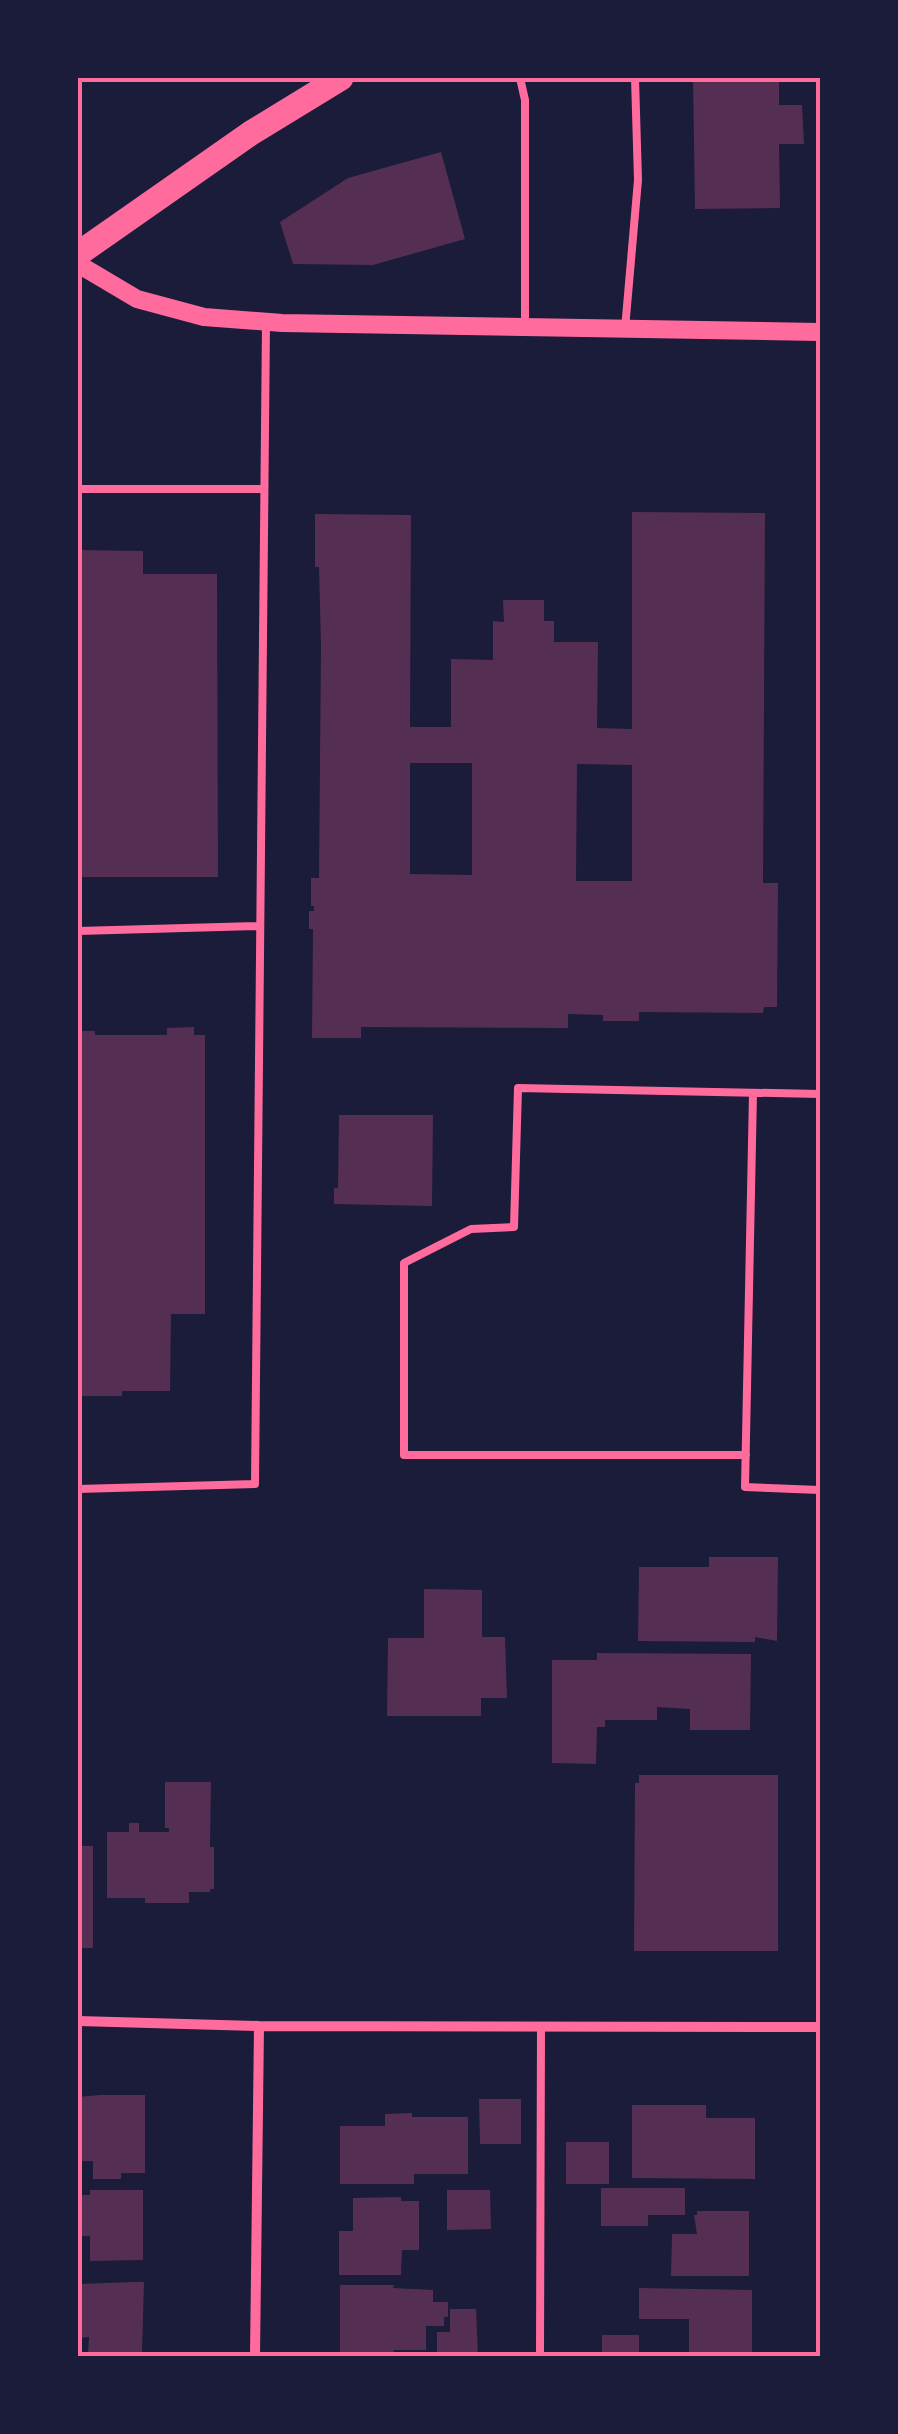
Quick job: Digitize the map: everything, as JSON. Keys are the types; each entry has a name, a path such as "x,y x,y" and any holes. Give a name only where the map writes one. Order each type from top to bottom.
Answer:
{"main road":[{"path":"78,254 252,133 341,78"}],"street":[{"path":"78,264 138,299 204,317 266,322 820,332"},
{"path":"78,2021 259,2026 820,2027"},
{"path":"255,2356 259,2026"}],"lane":[{"path":"520,78 525,100 525,327"},
{"path":"625,329 638,180 635,78"},
{"path":"78,1489 255,1484 266,322"},
{"path":"78,489 264,489"},
{"path":"78,931 260,926"},
{"path":"746,1455 404,1455 404,1262 471,1229 514,1227 518,1088 820,1094"},
{"path":"752,1093 745,1487 820,1490"},
{"path":"540,2356 542,2026"}],"building":[{"path":"693,78 779,78 779,105 802,105 804,144 779,144 780,208 695,209"},
{"path":"441,152 465,239 373,265 293,264 280,222 348,178"},
{"path":"632,512 765,513 763,883 778,883 777,1007 764,1007 763,1013 639,1012 639,1021 603,1021 603,1015 568,1014 568,1028 361,1027 361,1038 312,1038 313,929 309,929 309,911 314,911 311,878 319,878 321,646 315,514 411,515 410,727 451,727 451,659 493,660 493,621 504,622 503,600 544,600 544,621 554,621 554,642 598,642 597,728 632,729","holes":["410,763 472,763 472,875 410,874","577,764 632,765 632,881 576,881"]},
{"path":"78,550 143,551 143,574 217,574 218,877 78,877"},
{"path":"194,1027 194,1035 205,1035 205,1314 171,1314 170,1391 78,1396 78,1031 95,1031 95,1035 167,1035 167,1028"},
{"path":"339,1115 433,1115 432,1206 334,1204 334,1188 338,1188"},
{"path":"709,1557 778,1557 777,1641 755,1637 755,1642 638,1641 639,1567 709,1567"},
{"path":"424,1589 482,1590 482,1637 505,1637 507,1698 481,1698 481,1716 387,1716 388,1638 424,1638"},
{"path":"597,1653 751,1654 750,1730 690,1730 690,1709 657,1707 657,1720 605,1720 605,1727 597,1727 596,1764 552,1763 552,1660 597,1660"},
{"path":"639,1775 778,1775 778,1951 634,1951 635,1783 639,1783"},
{"path":"165,1782 211,1782 214,1889 189,1892 189,1903 107,1898 107,1832 129,1832 129,1823 139,1823 139,1832 169,1832 165,1828"},
{"path":"78,1846 93,1846 93,1948 78,1948"},
{"path":"145,2095 145,2173 121,2173 121,2179 93,2179 93,2161 78,2161 78,2097"},
{"path":"479,2099 521,2099 521,2144 480,2144"},
{"path":"632,2105 706,2105 706,2118 755,2118 755,2179 632,2178"},
{"path":"412,2113 412,2117 468,2117 468,2174 414,2174 414,2184 340,2184 340,2126 385,2126 385,2114"},
{"path":"566,2142 609,2142 609,2184 566,2184"},
{"path":"601,2188 685,2188 685,2215 648,2215 648,2226 601,2226"},
{"path":"90,2190 143,2190 143,2260 90,2261 90,2236 78,2236 78,2195 90,2195"},
{"path":"447,2190 490,2190 491,2229 447,2230"},
{"path":"401,2197 401,2201 419,2201 419,2250 402,2250 401,2275 339,2275 339,2231 353,2231 353,2198"},
{"path":"697,2211 749,2211 749,2276 671,2276 672,2234 697,2234"},
{"path":"144,2282 142,2353 88,2354 89,2337 78,2338 78,2284"},
{"path":"340,2285 433,2290 433,2302 448,2302 448,2317 444,2317 444,2326 426,2326 426,2350 340,2354"},
{"path":"639,2288 752,2290 752,2354 689,2354 689,2319 639,2319"},
{"path":"450,2309 476,2309 478,2356 437,2356 437,2332 450,2332"},
{"path":"602,2335 639,2335 639,2356 602,2356"}]}
